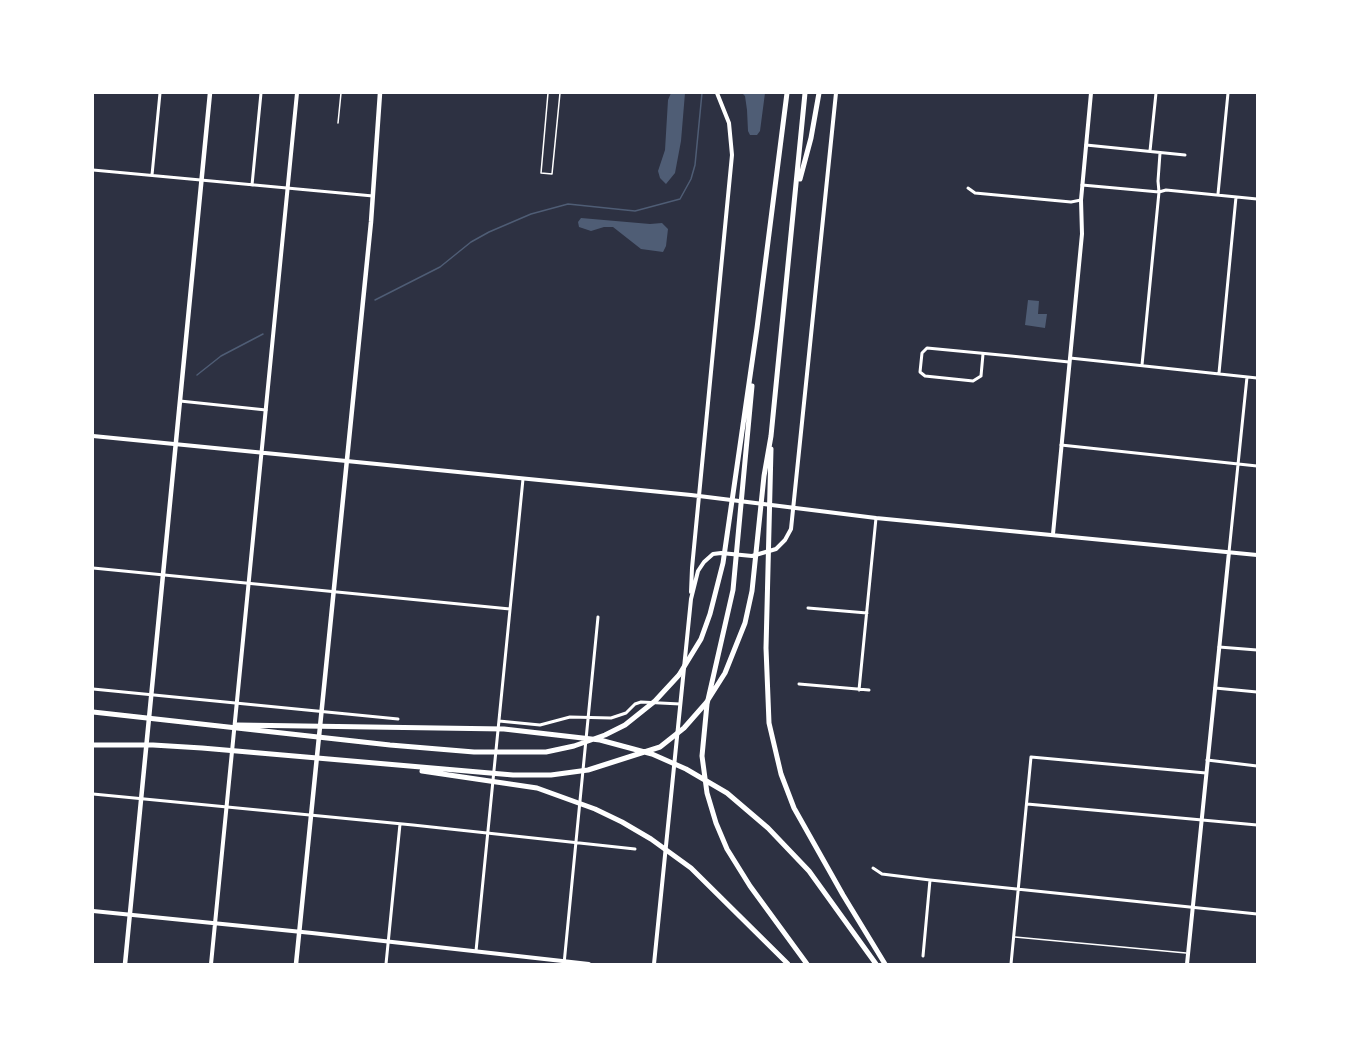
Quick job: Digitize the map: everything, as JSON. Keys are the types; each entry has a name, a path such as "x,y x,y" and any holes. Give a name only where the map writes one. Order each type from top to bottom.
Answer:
{"highway":[{"path":"93,713 474,753 546,752 574,746 604,735 639,716 669,688 701,639 723,563 757,328 787,93"},
{"path":"93,745 202,748 513,775 551,775 588,770 660,747 684,728 706,703 725,673 736,649 752,591 764,476 771,436 805,93"},
{"path":"797,190 811,138 819,93"},
{"path":"757,328 733,590 707,704 702,756 706,793 727,849 750,886 807,964"},
{"path":"771,436 766,692 769,723 782,774 794,808 815,848 885,964"},
{"path":"206,724 504,729 600,740 652,754 726,793 768,828 809,871 876,964"},
{"path":"355,762 537,788 622,822 651,839 691,868 788,964"}],"main road":[{"path":"125,964 210,93"},
{"path":"296,964 373,196 380,93"}],"street":[{"path":"152,175 160,93"},
{"path":"252,185 261,93"},
{"path":"211,964 297,93"},
{"path":"654,964 691,599 698,496 728,216 731,137 717,93"},
{"path":"691,599 698,571 708,558 721,553 760,555 776,549 789,535 794,508 836,93"},
{"path":"1053,534 1083,224 1081,200 1091,93"},
{"path":"1150,152 1156,93"},
{"path":"1218,194 1228,93"},
{"path":"1086,145 1185,155"},
{"path":"1142,365 1159,192 1160,153"},
{"path":"93,170 373,196"},
{"path":"1082,185 1159,192 1166,190 1218,194 1257,199"},
{"path":"968,188 975,193 1071,202 1081,200"},
{"path":"1220,373 1236,197"},
{"path":"983,354 981,376 973,381 925,376 920,372 922,353 927,348 1142,365 1257,378"},
{"path":"1187,964 1247,377"},
{"path":"180,401 266,410"},
{"path":"93,436 523,478 698,496 876,518 1257,555"},
{"path":"1061,446 1257,466"},
{"path":"476,951 523,478"},
{"path":"860,690 876,518"},
{"path":"93,568 510,609"},
{"path":"808,608 867,613"},
{"path":"564,963 598,617"},
{"path":"1219,647 1257,650"},
{"path":"799,684 869,690"},
{"path":"1215,688 1257,692"},
{"path":"93,689 398,719"},
{"path":"499,721 540,725 570,717 604,719 620,716 641,702 680,704"},
{"path":"1011,964 1031,757 1206,773"},
{"path":"1207,760 1257,766"},
{"path":"93,794 634,849"},
{"path":"1027,804 1257,825"},
{"path":"386,964 400,824"},
{"path":"873,868 882,874 930,880 1257,914"},
{"path":"923,957 930,880"},
{"path":"93,911 589,964"}],"lane":[{"path":"338,123 341,93"},
{"path":"548,93 541,173 552,174 560,93"},
{"path":"1014,936 1188,953"}],"water":[{"path":"671,93 685,93 681,141 675,173 666,184 660,178 658,171 665,150 668,100"},
{"path":"742,93 765,93 760,131 757,135 750,135 748,131 745,96"},
{"path":"581,218 662,223 668,229 666,246 663,252 641,249 613,227 591,231 579,227 578,222"},
{"path":"1028,300 1039,301 1038,314 1047,314 1045,328 1025,325"}],"waterway":[{"path":"375,300 440,267 471,242 489,232 531,214 568,204 635,211 680,199 691,179 695,165 702,93"},
{"path":"197,375 221,356 263,334"}]}
